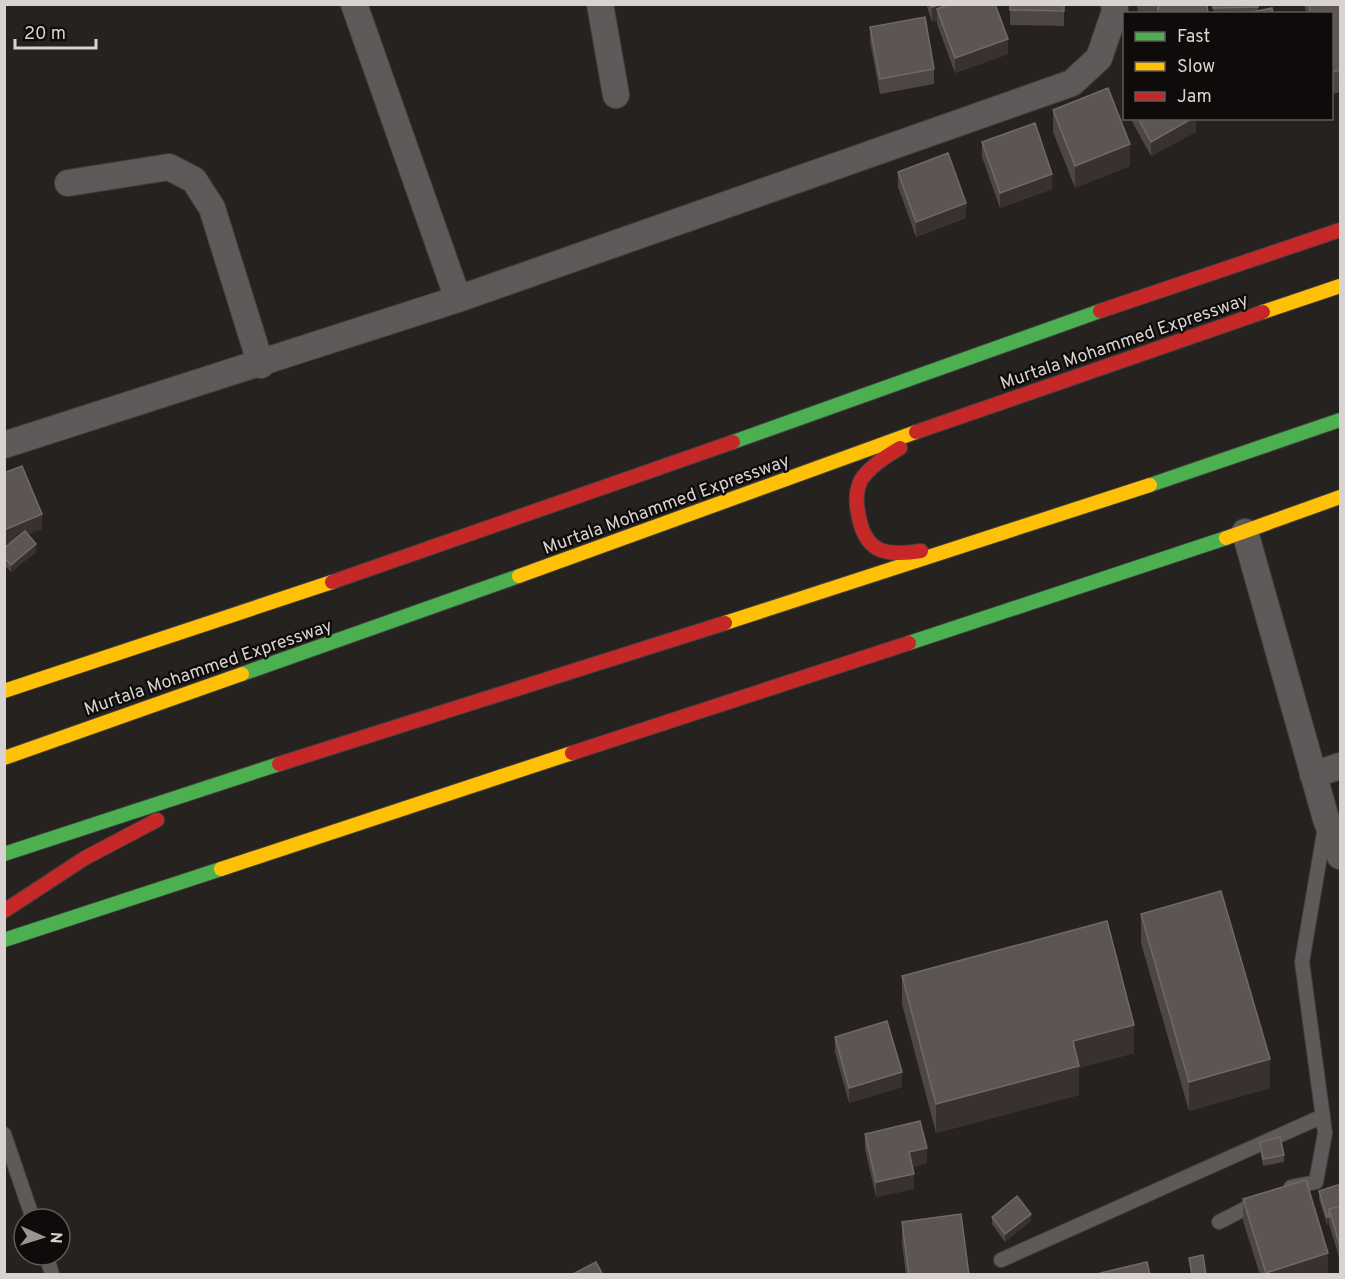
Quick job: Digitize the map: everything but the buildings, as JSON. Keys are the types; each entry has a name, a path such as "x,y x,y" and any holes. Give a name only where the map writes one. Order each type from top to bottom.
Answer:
{"main road":[{"path":"4,691 414,554 1183,282 1341,230"},
{"name":"Murtala Mohammed Expressway","path":"4,758 580,555 982,408 1341,286"},
{"path":"982,408 894,451 870,468 860,483 856,500 858,520 863,536 874,549 887,554 904,554 1004,534"},
{"path":"4,854 243,775 1004,534 1341,420"},
{"path":"4,940 1245,532 1341,497"},
{"path":"4,911 85,858 243,775"}],"street":[{"path":"354,4 458,299"},
{"path":"600,4 616,95"},
{"path":"4,446 261,365 458,299 1072,83 1099,58 1115,11 1114,4"},
{"path":"68,183 169,167 194,180 212,208 261,365"},
{"path":"1245,532 1326,819 1341,856"},
{"path":"1314,775 1341,766"}],"lane":[{"path":"1219,1222 1284,1188 1316,1182 1325,1133 1302,962 1326,819"},
{"path":"1002,1260 1323,1116"},
{"path":"4,1134 29,1207"}],"traffic: fast":[{"path":"733,442 1100,311"},
{"path":"1150,485 1340,420"},
{"path":"909,643 1226,538"},
{"path":"242,674 519,576"},
{"path":"4,854 279,764"},
{"path":"4,940 221,869"}],"traffic: slow":[{"path":"1263,312 1340,286"},
{"path":"519,576 916,432"},
{"path":"725,623 1150,485"},
{"path":"1226,538 1340,497"},
{"path":"4,691 332,582"},
{"path":"4,758 242,674"},
{"path":"221,869 572,753"}],"traffic: jam":[{"path":"1100,311 1340,230"},
{"path":"916,432 1263,312"},
{"path":"332,582 733,442"},
{"path":"900,448 874,466 861,480 857,496 858,512 865,536 878,549 896,553 921,551"},
{"path":"279,764 725,623"},
{"path":"572,753 909,643"},
{"path":"4,911 85,858 157,820"}]}
